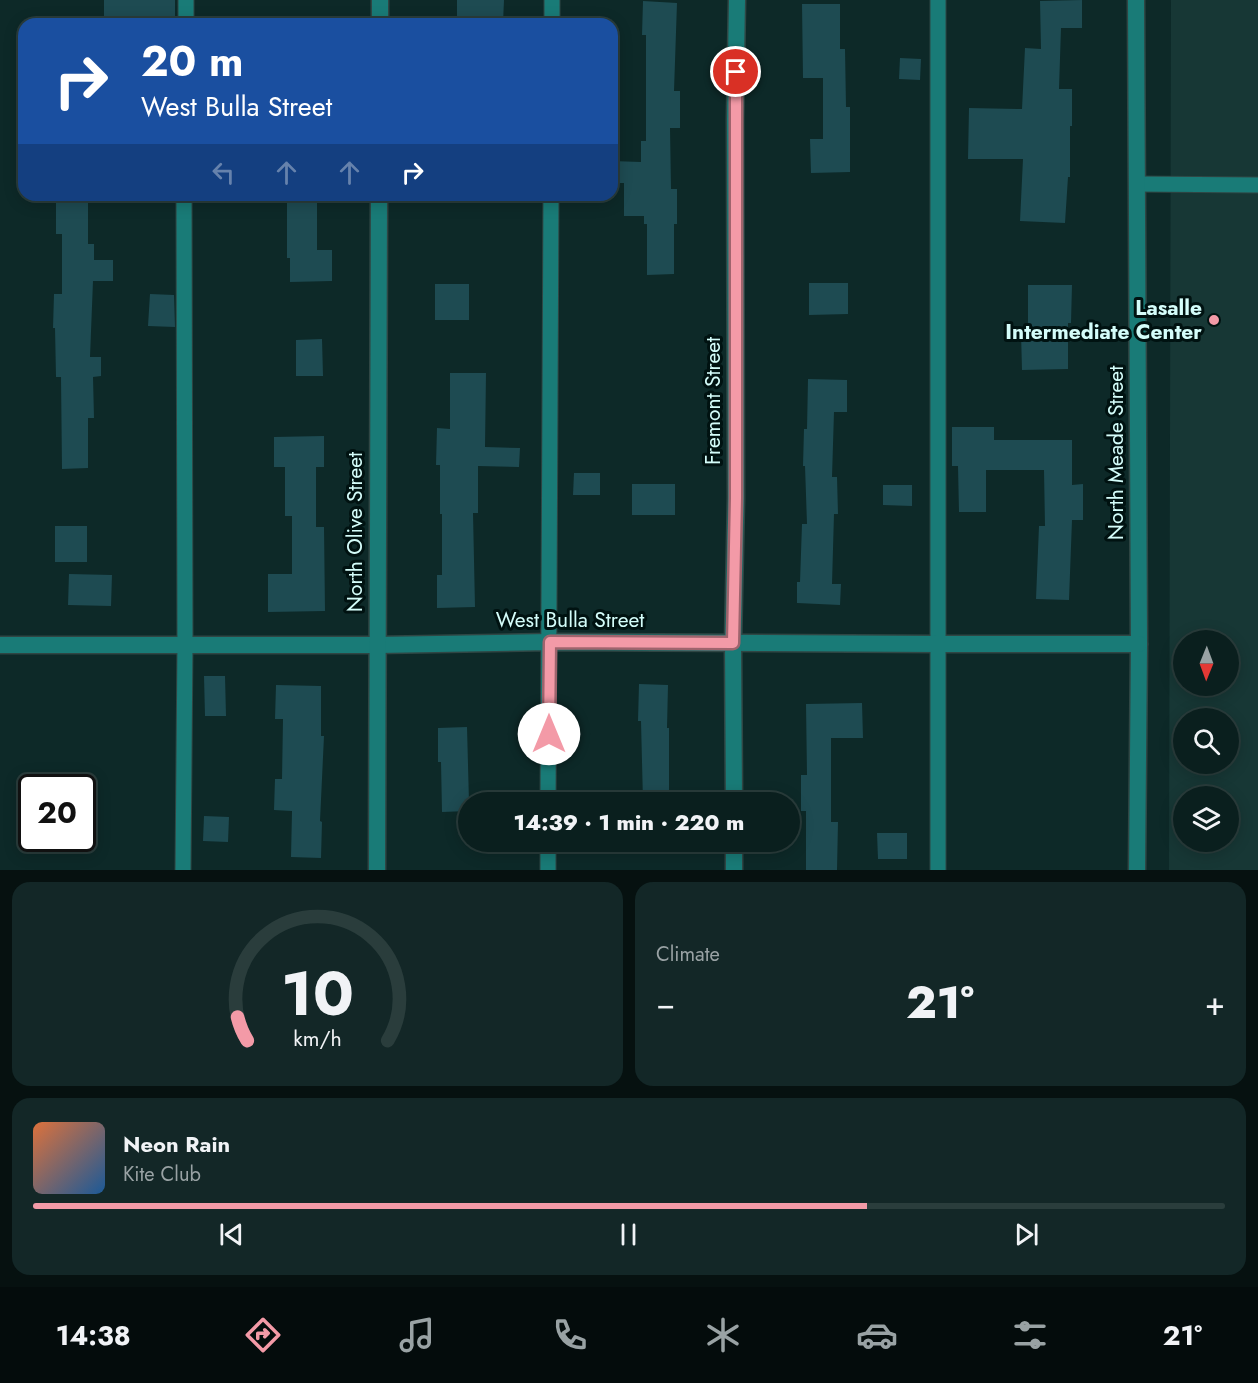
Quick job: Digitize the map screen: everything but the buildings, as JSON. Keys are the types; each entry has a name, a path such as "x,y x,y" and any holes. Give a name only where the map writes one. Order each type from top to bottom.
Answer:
{"street":[{"path":"380,0 380,18"},
{"name":"Fremont Street","path":"734,792 736,0"},
{"name":"North Meade Street","path":"1136,0 1139,644 1137,870"},
{"name":"North Olive Street","path":"377,870 379,201"},
{"name":"West Bulla Street","path":"0,645 377,645 550,642 1139,644"},
{"path":"734,852 734,870"}],"lane":[{"path":"186,0 186,18"},
{"path":"552,0 552,18"},
{"path":"938,0 938,870"},
{"path":"1137,184 1258,185"},
{"path":"183,870 184,201"},
{"path":"548,792 551,201"},
{"path":"548,852 548,870"}],"shaded area":[{"name":"Lasalle Intermediate Center","path":"1171,0 1258,0 1258,870 1169,870"}],"place":[{"name":"Lasalle Intermediate Center","path":"1214,320"}],"route":[{"path":"549,734 550,642 733,643 736,498 736,72"}]}
